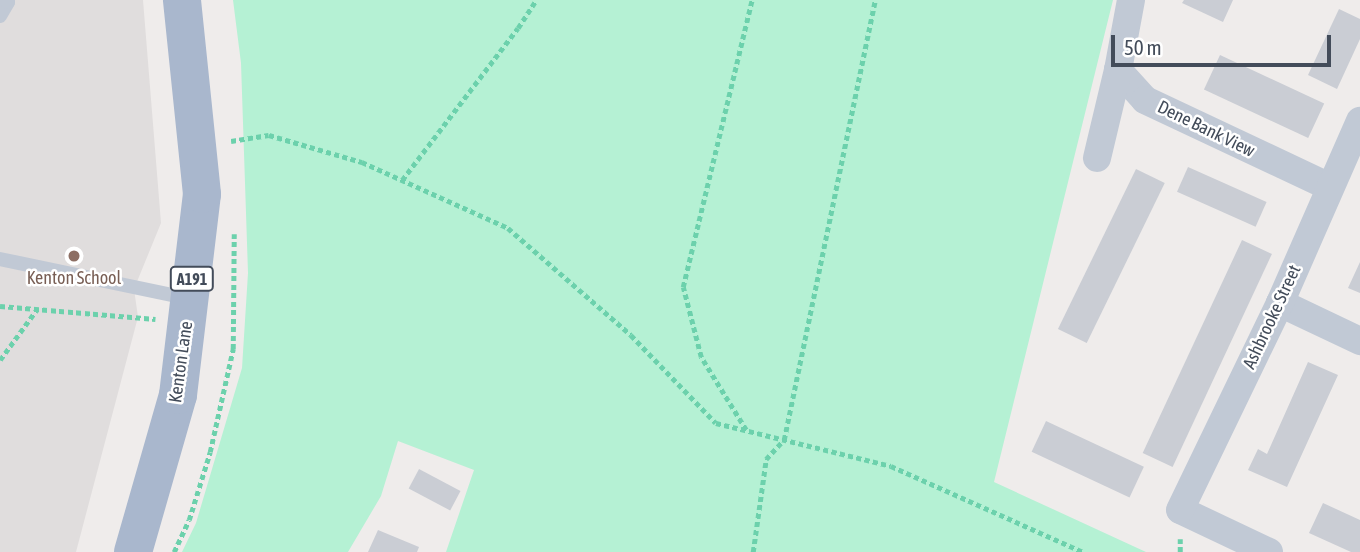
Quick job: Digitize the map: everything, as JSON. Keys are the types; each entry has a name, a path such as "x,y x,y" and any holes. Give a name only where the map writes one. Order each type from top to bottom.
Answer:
{"main road":[{"name":"Kenton Lane","path":"133,552 178,395 202,194 183,0"}],"street":[{"path":"1097,158 1131,0"},
{"name":"Dene Bank View","path":"1118,70 1145,100 1330,187"},
{"name":"Ashbrooke Street","path":"1269,552 1180,510 1280,303 1360,121"},
{"path":"1280,303 1360,341"}],"lane":[{"path":"0,16 8,2 5,0"},
{"path":"0,259 188,309"}],"path":[{"path":"402,180 518,28 536,0"},
{"path":"747,430 701,357 683,287 752,0"},
{"path":"753,552 766,459 784,440 875,0"},
{"path":"230,142 269,135 362,162 508,228 631,335 716,423 891,467 1083,552"},
{"path":"174,552 189,520 210,452 233,349 233,222"},
{"path":"0,306 37,309 188,309"},
{"path":"0,360 37,309"}],"shaded area":[{"name":"Kenton School","path":"0,0 143,0 161,223 134,289 138,317 76,552 0,552"}],"green space":[{"path":"233,0 1113,0 994,482 1146,552 446,552 474,470 398,441 381,496 348,552 182,552 196,523 242,368 248,273 241,63"}],"building":[{"path":"1184,0 1233,0 1223,22 1182,3"},
{"path":"1339,9 1360,19 1360,39 1337,89 1308,75"},
{"path":"1220,55 1324,104 1308,138 1204,89"},
{"path":"1188,167 1267,202 1256,227 1177,192"},
{"path":"1136,169 1165,183 1087,343 1058,329"},
{"path":"1242,240 1272,254 1173,467 1143,453"},
{"path":"1360,262 1360,293 1348,288"},
{"path":"1308,362 1338,375 1287,487 1248,470 1258,449 1267,454"},
{"path":"1046,421 1144,467 1130,497 1032,452"},
{"path":"419,469 460,491 450,510 409,488"},
{"path":"1323,503 1360,520 1360,552 1351,552 1309,533"},
{"path":"378,530 419,547 417,552 368,552"}],"place":[{"name":"Kenton School","path":"74,256"}]}
